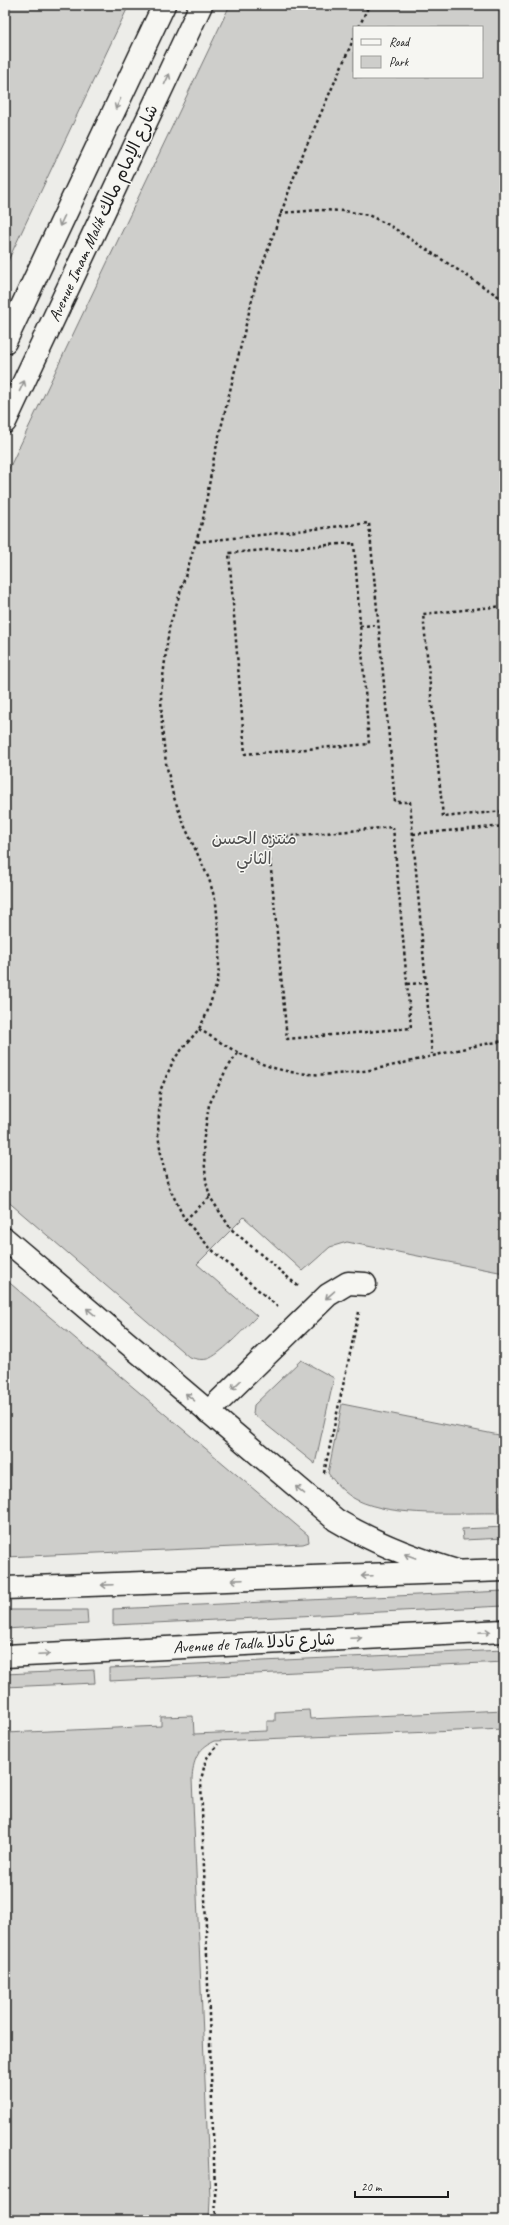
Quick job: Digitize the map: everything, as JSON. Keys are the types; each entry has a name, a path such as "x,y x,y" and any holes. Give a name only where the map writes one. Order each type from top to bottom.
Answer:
{"main road":[{"name":"Avenue Imam Malik شارع الإمام مالك","path":"5,342 164,5"},
{"name":"Avenue Imam Malik شارع الإمام مالك","path":"5,422 202,5"},
{"path":"5,1239 336,1520 364,1537 393,1550 460,1572"},
{"path":"208,1412 298,1324 338,1288 348,1283 365,1284"},
{"path":"5,1588 504,1570"},
{"name":"Avenue de Tadla شارع تادلا","path":"5,1656 504,1631"}],"path":[{"path":"359,26 369,5"},
{"path":"298,1324 211,1249 185,1220 174,1201 162,1160 158,1135 160,1091 166,1073 184,1045 199,1029 210,1007 218,980 220,964 219,925 216,902 209,879 184,827 173,795 166,762 162,728 161,693 169,628 177,597 204,519 214,457 256,282 280,213 324,105 353,40"},
{"path":"280,213 321,210 345,211 368,215 389,225 504,300"},
{"path":"197,542 369,523 395,802 410,802 432,1054"},
{"path":"354,543 360,626 369,744 245,754 229,553 354,543"},
{"path":"504,606 423,614 443,817 504,811"},
{"path":"360,626 378,625"},
{"path":"413,834 504,826"},
{"path":"393,827 407,984 411,1028 287,1039 268,838 393,827"},
{"path":"407,984 426,983"},
{"path":"199,1029 238,1053 266,1065 292,1072 320,1076 347,1074 432,1054 504,1040"},
{"path":"238,1053 216,1087 205,1123 203,1162 210,1196 231,1229 319,1304"},
{"path":"185,1220 210,1196"},
{"path":"323,1478 365,1284"},
{"path":"216,2220 212,2041 201,1780 206,1759 218,1744"}],"green space":[{"path":"5,5 129,5 5,267"},
{"name":"منتزه الحسن الثاني","path":"230,5 504,5 504,1273 347,1242 330,1247 303,1271 244,1217 197,1264 257,1316 234,1339 215,1355 202,1360 189,1357 5,1199 5,477"},
{"path":"5,1279 308,1535 309,1542 303,1544 5,1557"},
{"path":"301,1360 334,1378 315,1464 253,1414 254,1405"},
{"path":"342,1404 504,1436 504,1486 501,1513 408,1512 372,1506 349,1495 328,1473"},
{"path":"504,1527 504,1538 463,1540 462,1529"},
{"path":"504,1591 504,1606 113,1625 113,1609"},
{"path":"5,1610 87,1610 88,1624 5,1629"},
{"path":"504,1650 504,1662 109,1681 109,1668"},
{"path":"94,1670 95,1683 5,1687 5,1674"},
{"path":"309,1710 310,1719 504,1710 504,1729 214,1741 208,1744 197,1756 193,1767 192,1779 210,2198 209,2220 5,2220 5,1733 161,1726 161,1717 193,1716 194,1734 267,1731 267,1721 275,1721 275,1712"}]}
